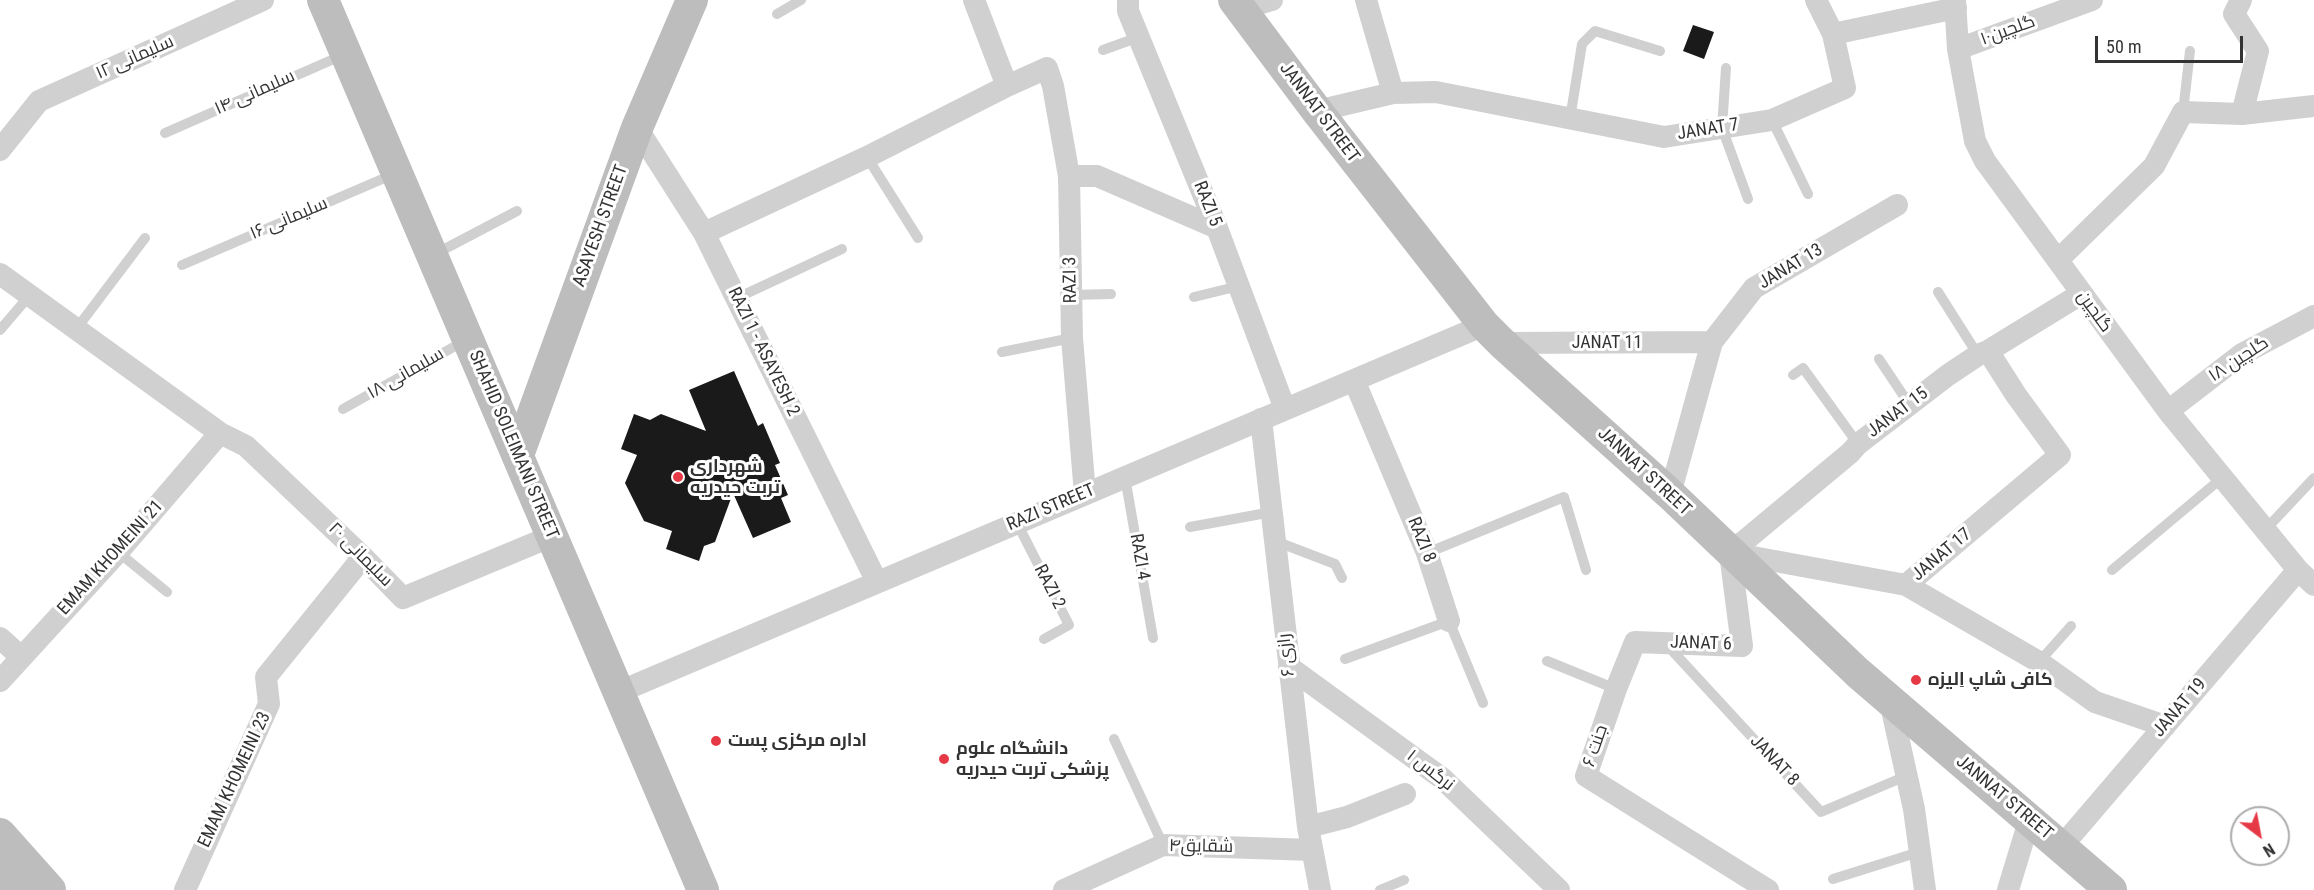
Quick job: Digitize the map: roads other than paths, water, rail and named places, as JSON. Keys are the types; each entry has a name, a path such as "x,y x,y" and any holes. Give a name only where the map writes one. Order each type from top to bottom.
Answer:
{"street":[{"name":"سلیمانی ۱۲","path":"0,150 39,101 263,0"},
{"name":"SHAHID SOLEIMANI STREET","path":"323,0 619,692 699,889"},
{"name":"ASAYESH STREET","path":"518,455 637,128 692,0"},
{"path":"704,233 867,157 1007,86 974,0"},
{"name":"RAZI 5","path":"1128,0 1128,11 1239,286 1285,409"},
{"path":"1238,5 1272,0"},
{"path":"1365,0 1393,93"},
{"path":"1816,0 1833,34 1955,4"},
{"name":"گلچین۱۰","path":"1958,49 2092,0"},
{"path":"2241,0 2234,14 2258,51 2242,114"},
{"name":"گلچین","path":"1955,4 1958,49 1975,141 1985,161 2168,411 2306,578"},
{"name":"JANNAT STREET","path":"1238,5 1317,111 1493,334 1670,494 1730,553 1890,701 2111,890"},
{"name":"JANAT 7","path":"1317,111 1393,93 1436,92 1664,137 1772,120 1845,88 1833,34"},
{"name":"RAZI 3","path":"1007,86 1047,68 1053,86 1069,176 1072,338 1085,494"},
{"path":"2058,260 2154,166 2183,112 2242,114 2314,106"},
{"name":"RAZI 1 - ASAYESH 2","path":"637,128 704,233 878,582"},
{"path":"1069,176 1097,176 1216,228"},
{"name":"JANAT 13","path":"1670,494 1712,342 1754,288 1897,205"},
{"name":"سلیمانی ۲۰","path":"0,274 220,433 246,446 403,598 552,536"},
{"name":"JANAT 15","path":"1730,553 1858,444 1909,404 1983,353 2081,294"},
{"name":"گلچین ۱۸","path":"2168,411 2242,354 2314,316"},
{"name":"JANAT 11","path":"1493,334 1712,342"},
{"name":"RAZI STREET","path":"619,692 1354,380 1493,334"},
{"name":"JANAT 17","path":"1730,553 1906,585 2060,455 1983,353"},
{"name":"RAZI 8","path":"1354,380 1427,553 1449,621"},
{"name":"رازی ۶","path":"1261,419 1308,827 1320,890"},
{"name":"EMAM KHOMEINI 21","path":"0,681 118,552 220,433"},
{"path":"1665,642 1742,645 1730,553"},
{"name":"EMAM KHOMEINI 23","path":"184,890 269,704 266,677 363,557"},
{"name":"JANAT 19","path":"2062,846 2165,726 2306,578"},
{"path":"1906,585 2038,662 2095,702 2165,726"},
{"path":"0,638 21,657"},
{"name":"JANAT 6","path":"1616,689 1635,642 1665,642"},
{"name":"نرگس ۱","path":"1289,668 1443,779 1559,890"},
{"name":"جنت ۶","path":"1616,689 1586,776 1768,890"},
{"path":"1890,701 1914,809 1918,852 1925,890"},
{"path":"1308,827 1347,817 1405,794"},
{"path":"2008,890 2029,821"},
{"path":"0,834 50,890"},
{"name":"شقایق۴","path":"1064,890 1163,845 1312,850"},
{"path":"0,873 15,890"}],"lane":[{"path":"777,14 801,0"},
{"path":"1570,119 1582,44 1596,32 1660,51"},
{"path":"1103,50 1140,36"},
{"path":"2183,112 2190,51"},
{"name":"سلیمانی ۱۴","path":"165,133 346,54"},
{"path":"1726,68 1722,128 1748,199"},
{"path":"1772,120 1808,194"},
{"path":"867,157 918,238"},
{"name":"سلیمانی ۱۶","path":"182,265 397,172"},
{"path":"432,256 517,211"},
{"path":"76,328 145,238"},
{"path":"737,298 842,249"},
{"path":"1194,297 1239,286"},
{"path":"1938,292 1983,353"},
{"path":"1071,295 1111,294"},
{"path":"0,330 30,295"},
{"name":"سلیمانی ۱۸","path":"344,409 468,338"},
{"path":"1002,352 1072,338"},
{"path":"1880,359 1909,404"},
{"path":"1793,375 1803,368 1858,444"},
{"name":"RAZI 4","path":"1125,477 1153,638"},
{"path":"2112,570 2223,477"},
{"path":"2266,529 2314,478"},
{"path":"1427,553 1564,497 1586,570"},
{"path":"1190,526 1272,512"},
{"name":"RAZI 2","path":"1017,523 1069,625 1044,639"},
{"path":"1275,540 1335,564 1342,578"},
{"path":"118,552 167,592"},
{"path":"1345,659 1449,621"},
{"name":"RAZI 8","path":"1449,621 1483,703"},
{"path":"2038,662 2071,626"},
{"name":"JANAT 8","path":"1665,642 1821,812 1906,776"},
{"path":"1547,661 1616,689"},
{"path":"1114,739 1163,845"},
{"path":"1833,879 1918,852"},
{"path":"1380,890 1404,880"}],"place":[{"name":"شهرداری تربت حیدریه","path":"678,477"},
{"name":"کافی شاپ اِلیزه","path":"1916,680"},
{"name":"اداره مرکزی پست","path":"716,741"},
{"name":"دانشگاه علوم پزشکی تربت حیدریه","path":"944,759"}]}
